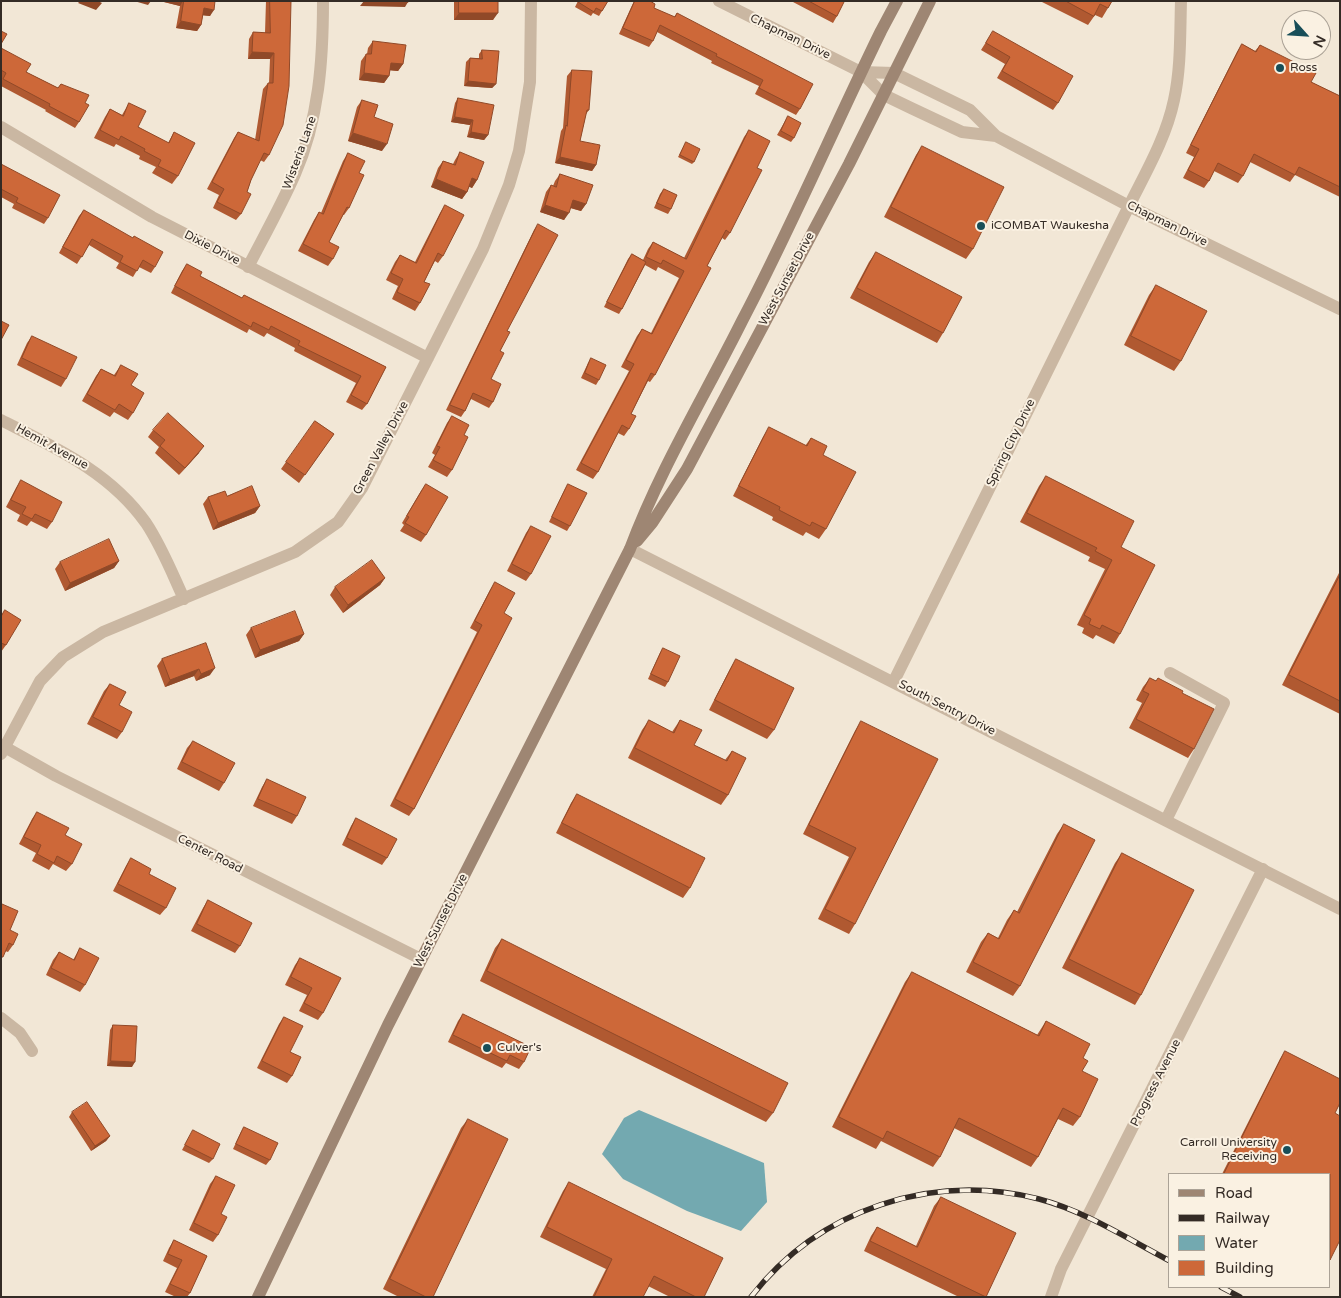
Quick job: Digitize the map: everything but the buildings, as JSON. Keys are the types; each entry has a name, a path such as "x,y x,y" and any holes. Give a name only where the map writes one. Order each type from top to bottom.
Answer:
{"main road":[{"name":"West Sunset Drive","path":"258,1297 421,959 630,548 642,515 666,464 743,320 861,72 897,1"},
{"name":"West Sunset Drive","path":"630,548 652,523 687,469 849,164 930,1"}],"street":[{"name":"Wisteria Lane","path":"248,267 296,173 308,136 320,77 323,1"},
{"name":"Green Valley Drive","path":"3,749 40,681 63,657 103,632 295,552 338,522 362,488 496,222 512,176 524,128 530,82 531,1"},
{"name":"Chapman Drive","path":"719,1 861,72 884,94 962,132 996,136"},
{"name":"Spring City Drive","path":"894,681 1153,159 1174,101 1180,65 1181,1"},
{"name":"Chapman Drive","path":"861,72 894,73 970,110 996,136 1129,206 1340,309"},
{"name":"Dixie Drive","path":"1,127 152,217 428,358"},
{"name":"Hemit Avenue","path":"1,420 82,462 122,494 146,523 160,547 184,599"},
{"name":"South Sentry Drive","path":"630,548 1340,909"},
{"path":"1166,820 1224,703 1170,672"},
{"name":"Center Road","path":"3,749 421,959"},
{"name":"Progress Avenue","path":"1051,1297 1061,1269 1263,870"},
{"path":"1,1018 20,1033 32,1051"}],"water":[{"path":"639,1110 764,1163 767,1202 741,1231 687,1211 623,1179 602,1154 624,1118"}],"railway":[{"path":"751,1297 779,1266 810,1241 844,1220 880,1205 919,1195 958,1191 999,1192 1056,1204 1106,1226 1168,1260"},
{"path":"1223,1288 1240,1297"}],"place":[{"name":"Ross","path":"1280,68"},
{"name":"iCOMBAT Waukesha","path":"981,226"},
{"name":"Culver's","path":"487,1048"},
{"name":"Carroll University Receiving","path":"1287,1150"}]}
